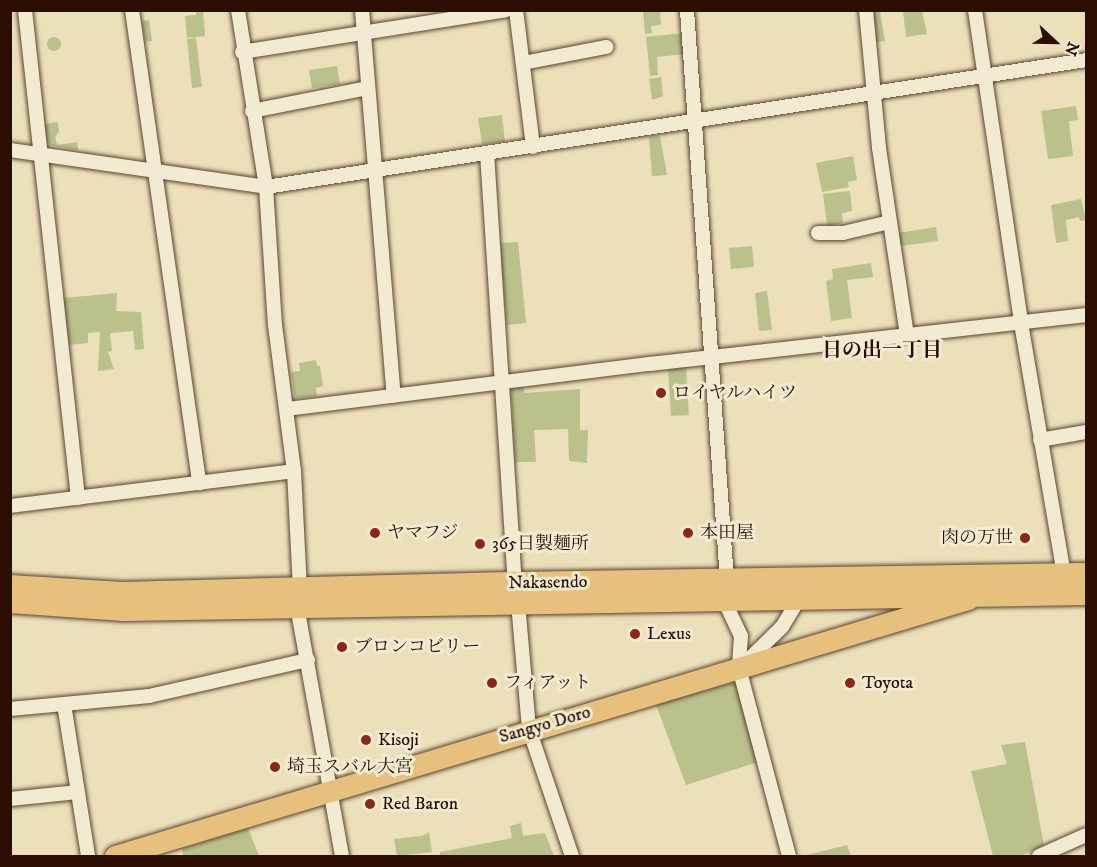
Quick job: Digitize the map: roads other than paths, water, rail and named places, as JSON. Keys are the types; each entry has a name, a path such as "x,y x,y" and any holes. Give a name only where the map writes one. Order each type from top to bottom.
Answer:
{"highway":[{"name":"Nakasendo","path":"10,602 124,610 298,598 725,589 816,579 1086,574"},
{"name":"Nakasendo","path":"10,586 122,593 298,598"},
{"name":"Nakasendo","path":"725,589 800,596 1086,594"}],"main road":[{"name":"Sangyo Doro","path":"115,856 529,729 925,614 976,596"}],"street":[{"path":"25,10 78,498"},
{"path":"132,10 199,483"},
{"path":"238,10 242,52 266,187 275,325 294,471 298,598 342,856"},
{"path":"362,10 394,396"},
{"path":"242,52 506,10"},
{"path":"516,10 533,147"},
{"path":"687,10 712,357 725,589 741,636 740,668 789,856"},
{"path":"866,10 872,93 907,335"},
{"path":"975,10 983,78 1021,323 1064,574"},
{"path":"523,63 606,47"},
{"path":"10,150 266,187 872,93 983,78 1086,60"},
{"path":"252,111 368,88"},
{"path":"487,153 516,593 529,729 572,856"},
{"path":"818,233 843,233 890,222"},
{"path":"287,409 907,335 1021,323 1086,319"},
{"path":"1040,440 1086,432"},
{"path":"10,506 294,471"},
{"path":"740,668 782,627 800,596 816,579"},
{"path":"10,709 149,696 308,660"},
{"path":"64,704 88,856"},
{"path":"10,799 78,792"},
{"path":"1039,856 1086,835"}],"place":[{"name":"ロイヤルハイツ","path":"661,393"},
{"name":"ヤマフジ","path":"375,533"},
{"name":"本田屋","path":"688,533"},
{"name":"肉の万世","path":"1025,538"},
{"name":"365日製麺所","path":"480,544"},
{"name":"Lexus","path":"635,634"},
{"name":"ブロンコビリー","path":"342,647"},
{"name":"フィアット","path":"492,683"},
{"name":"Toyota","path":"850,683"},
{"name":"Kisoji","path":"366,740"},
{"name":"埼玉スバル大宮","path":"275,767"},
{"name":"Red Baron","path":"370,804"}],"district":[{"name":"日の出一丁目","path":"882,350"}]}
